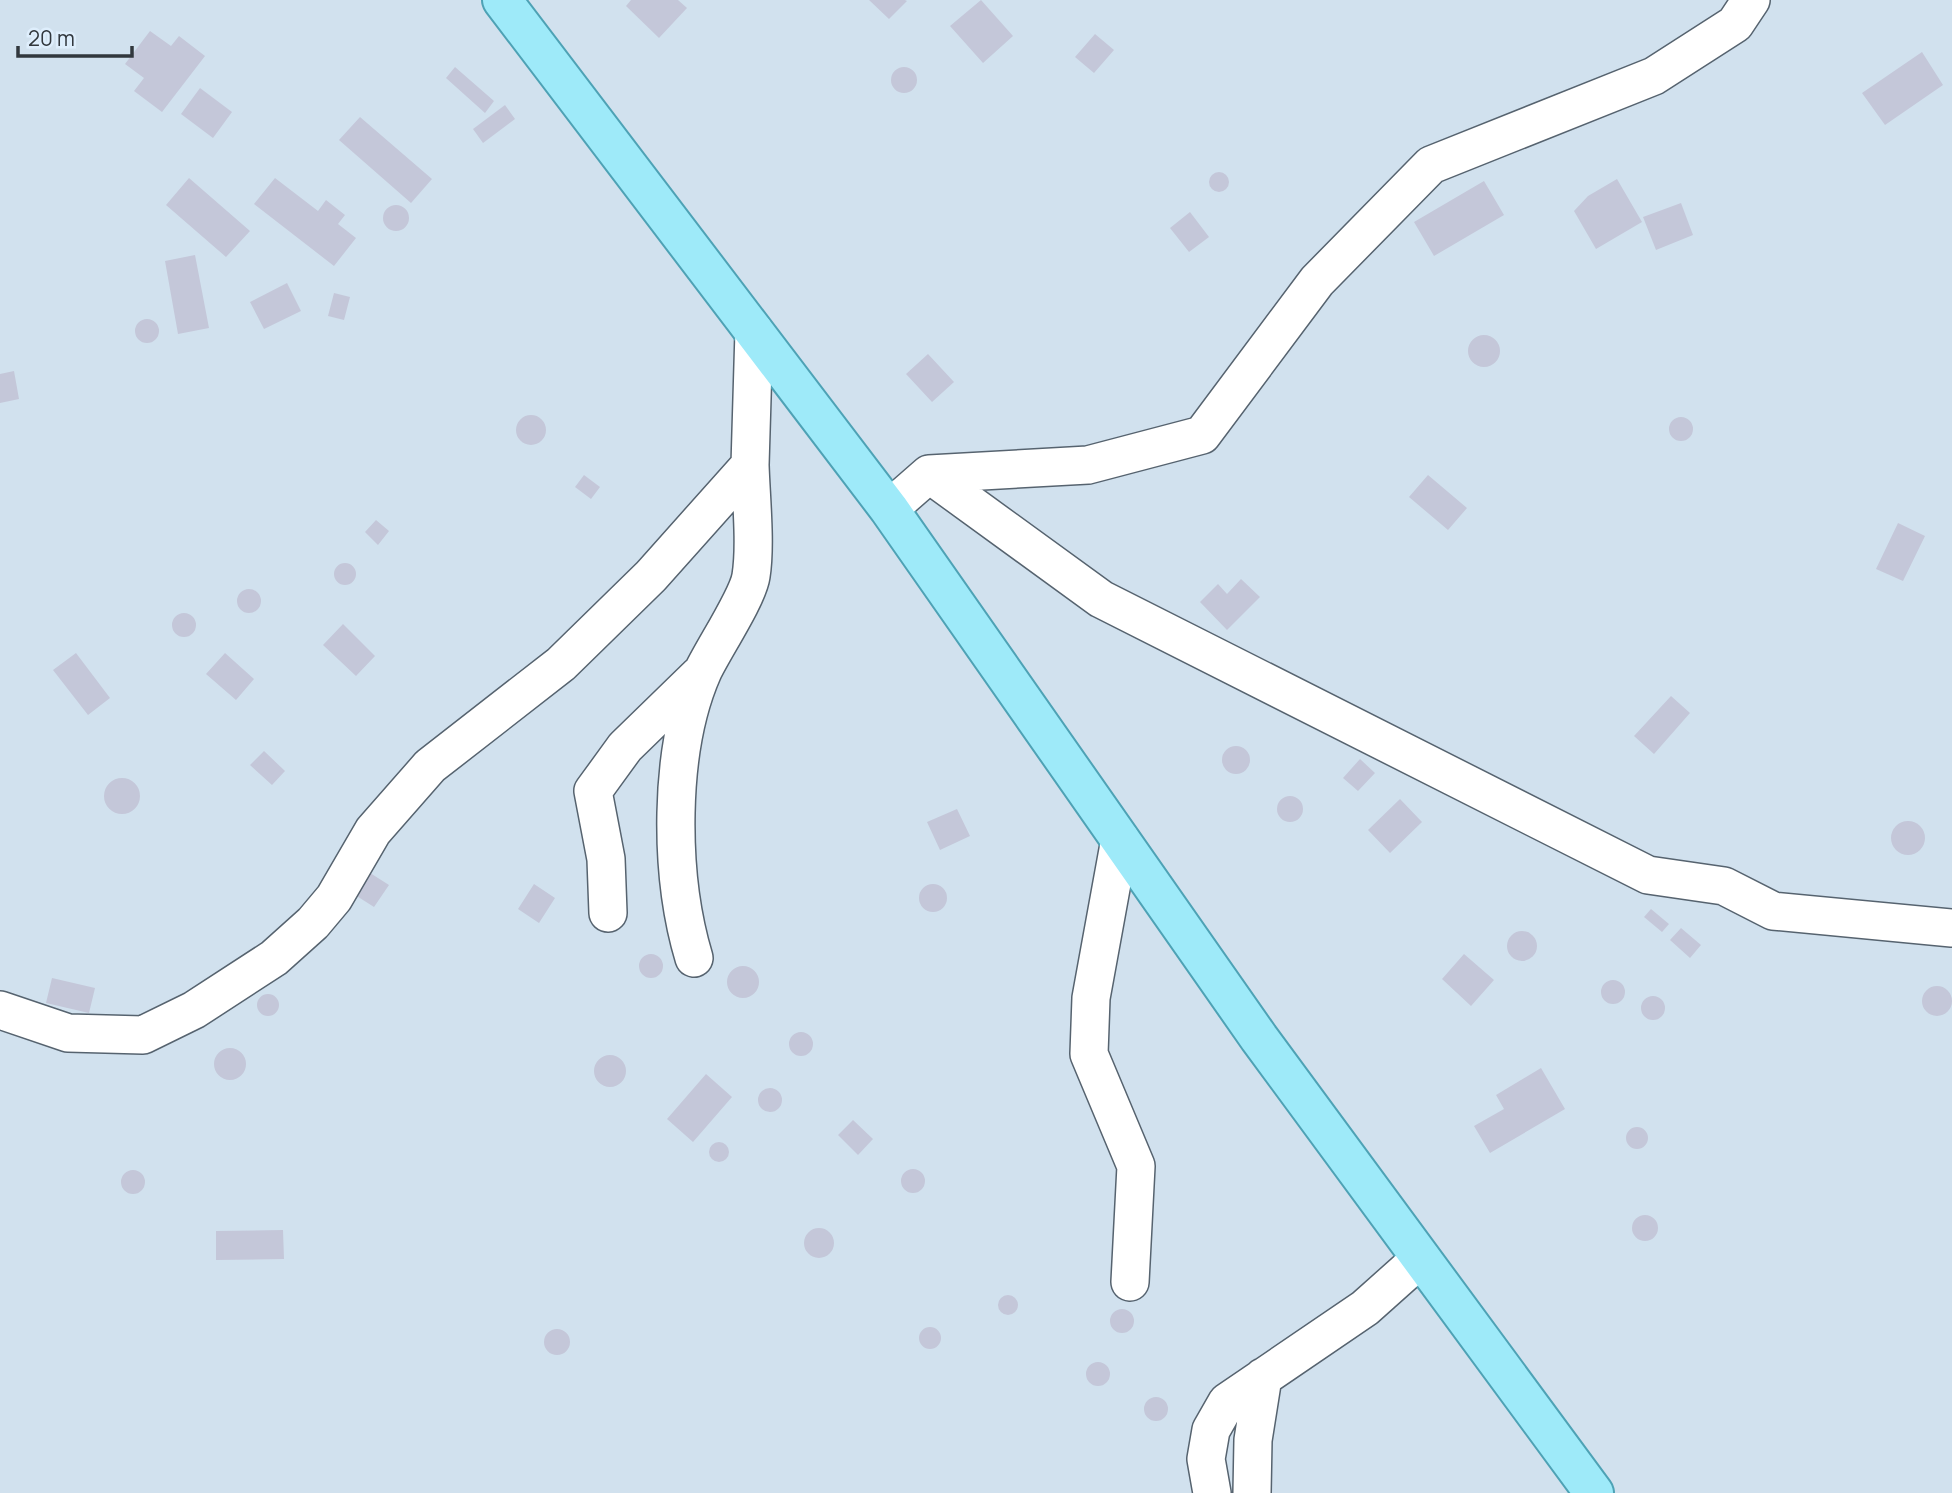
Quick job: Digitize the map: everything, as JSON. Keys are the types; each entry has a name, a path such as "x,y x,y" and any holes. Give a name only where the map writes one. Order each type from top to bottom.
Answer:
{"main road":[{"path":"502,0 889,509 1259,1038 1594,1493"}],"street":[{"path":"889,509 929,474 1088,465 1202,435 1317,281 1431,165 1654,76 1735,24 1751,0"},
{"path":"694,958 679,898 676,812 686,721 703,672 751,578 750,465 754,331"},
{"path":"0,1010 68,1033 144,1035 194,1010 274,958 313,923 334,898 373,831 430,766 561,664 651,576 750,465"},
{"path":"929,474 1101,599 1648,875 1724,886 1773,911 1952,928"},
{"path":"608,913 606,859 593,791 625,747 703,672"},
{"path":"1120,839 1091,998 1089,1054 1136,1166 1129,1282"},
{"path":"1212,1493 1206,1459 1211,1430 1227,1402 1365,1308 1421,1258"},
{"path":"1252,1493 1253,1440 1263,1377"}],"building":[{"path":"631,0 678,0 687,8 659,38 626,6"},
{"path":"869,0 905,0 907,1 889,19"},
{"path":"981,0 1013,36 983,63 950,26"},
{"path":"150,31 171,46 179,36 205,56 162,112 134,91 144,78 125,64"},
{"path":"1095,34 1114,50 1094,73 1075,57"},
{"path":"1922,52 1943,85 1885,125 1862,93"},
{"path":"455,67 494,101 485,113 446,78"},
{"path":"904,67 913,71 917,80 913,89 904,93 895,89 891,80 895,71"},
{"path":"200,88 232,112 213,138 181,114"},
{"path":"505,105 515,119 483,143 473,129"},
{"path":"360,117 432,179 411,203 339,140"},
{"path":"1219,172 1226,175 1229,182 1226,189 1219,192 1212,189 1209,182 1212,175"},
{"path":"189,178 250,231 226,257 166,205"},
{"path":"275,178 318,211 326,200 345,215 338,224 356,238 334,266 254,204"},
{"path":"1617,179 1642,222 1596,249 1574,211 1588,196"},
{"path":"1484,181 1504,215 1434,256 1414,222"},
{"path":"1681,203 1693,235 1656,250 1643,217"},
{"path":"396,205 405,209 409,218 405,227 396,231 387,227 383,218 387,209"},
{"path":"1190,212 1209,237 1189,252 1170,228"},
{"path":"195,255 209,328 178,334 165,261"},
{"path":"287,283 301,311 264,329 250,302"},
{"path":"334,293 350,297 344,320 328,316"},
{"path":"147,319 155,323 159,331 155,339 147,343 139,339 135,331 139,323"},
{"path":"1484,335 1495,340 1500,351 1495,362 1484,367 1473,362 1468,351 1473,340"},
{"path":"928,354 954,382 932,402 906,374"},
{"path":"14,371 19,399 0,403 0,374"},
{"path":"531,415 542,419 546,430 542,441 531,445 520,441 516,430 520,419"},
{"path":"1676,417 1686,417 1693,424 1693,434 1686,441 1676,441 1669,434 1669,424"},
{"path":"584,475 600,487 591,499 575,487"},
{"path":"1428,475 1467,508 1448,530 1409,497"},
{"path":"376,520 389,531 378,545 365,532"},
{"path":"1898,523 1925,536 1903,581 1876,569"},
{"path":"341,563 349,563 356,570 356,578 349,585 341,585 334,578 334,570"},
{"path":"1241,579 1260,597 1227,630 1200,602 1218,584 1227,594"},
{"path":"249,589 257,593 261,601 257,609 249,613 241,609 237,601 241,593"},
{"path":"184,613 192,617 196,625 192,633 184,637 176,633 172,625 176,617"},
{"path":"343,624 375,656 356,676 323,645"},
{"path":"76,653 110,698 88,715 53,670"},
{"path":"225,653 254,679 236,700 206,674"},
{"path":"1671,696 1690,713 1654,754 1634,736"},
{"path":"1236,746 1246,750 1250,760 1246,770 1236,774 1226,770 1222,760 1226,750"},
{"path":"264,751 285,771 272,785 250,765"},
{"path":"1360,759 1375,773 1358,791 1343,778"},
{"path":"122,778 135,783 140,796 135,809 122,814 109,809 104,796 109,783"},
{"path":"1290,796 1299,800 1303,809 1299,818 1290,822 1281,818 1277,809 1281,800"},
{"path":"1400,799 1422,822 1390,853 1368,830"},
{"path":"957,809 970,836 940,850 927,822"},
{"path":"1908,821 1920,826 1925,838 1920,850 1908,855 1896,850 1891,838 1896,826"},
{"path":"367,871 389,885 374,907 352,893"},
{"path":"534,884 555,898 539,923 518,909"},
{"path":"933,884 943,888 947,898 943,908 933,912 923,908 919,898 923,888"},
{"path":"1651,909 1669,924 1662,932 1644,917"},
{"path":"1681,928 1701,945 1690,958 1670,940"},
{"path":"1522,931 1533,935 1537,946 1533,957 1522,961 1511,957 1507,946 1511,935"},
{"path":"651,954 659,958 663,966 659,974 651,978 643,974 639,966 643,958"},
{"path":"1464,954 1494,980 1471,1006 1442,979"},
{"path":"743,966 754,971 759,982 754,993 743,998 732,993 727,982 732,971"},
{"path":"52,978 95,988 89,1013 46,1003"},
{"path":"1613,980 1622,983 1625,992 1622,1001 1613,1004 1604,1001 1601,992 1604,983"},
{"path":"1937,986 1948,990 1952,1001 1948,1012 1937,1016 1926,1012 1922,1001 1926,990"},
{"path":"264,994 272,994 279,1001 279,1009 272,1016 264,1016 257,1009 257,1001"},
{"path":"1648,996 1658,996 1665,1003 1665,1013 1658,1020 1648,1020 1641,1013 1641,1003"},
{"path":"801,1032 809,1036 813,1044 809,1052 801,1056 793,1052 789,1044 793,1036"},
{"path":"230,1048 241,1053 246,1064 241,1075 230,1080 219,1075 214,1064 219,1053"},
{"path":"610,1055 621,1060 626,1071 621,1082 610,1087 599,1082 594,1071 599,1060"},
{"path":"1541,1068 1565,1109 1490,1153 1474,1126 1504,1109 1496,1095"},
{"path":"706,1074 732,1097 693,1142 667,1119"},
{"path":"770,1088 778,1092 782,1100 778,1108 770,1112 762,1108 758,1100 762,1092"},
{"path":"853,1120 873,1139 858,1155 838,1135"},
{"path":"1633,1127 1641,1127 1648,1134 1648,1142 1641,1149 1633,1149 1626,1142 1626,1134"},
{"path":"715,1142 723,1142 729,1152 723,1162 715,1162 709,1156 709,1148"},
{"path":"913,1169 921,1173 925,1181 921,1189 913,1193 905,1189 901,1181 905,1173"},
{"path":"133,1170 141,1174 145,1182 141,1190 133,1194 125,1190 121,1182 125,1174"},
{"path":"1645,1215 1654,1219 1658,1228 1654,1237 1645,1241 1636,1237 1632,1228 1636,1219"},
{"path":"819,1228 825,1229 833,1237 833,1249 825,1257 819,1258 813,1257 805,1249 804,1243 805,1237 813,1229"},
{"path":"283,1230 284,1259 216,1260 216,1231"},
{"path":"1008,1295 1015,1298 1018,1305 1015,1312 1008,1315 1001,1312 998,1305 1001,1298"},
{"path":"1122,1309 1130,1313 1134,1321 1130,1329 1122,1333 1114,1329 1110,1321 1114,1313"},
{"path":"930,1327 940,1334 941,1338 934,1348 930,1349 920,1342 919,1338 926,1328"},
{"path":"557,1329 566,1333 570,1342 566,1351 557,1355 548,1351 544,1342 548,1333"},
{"path":"1098,1362 1107,1365 1110,1374 1107,1383 1098,1386 1089,1383 1086,1374 1089,1365"},
{"path":"1156,1397 1164,1401 1168,1409 1164,1417 1156,1421 1148,1417 1144,1409 1148,1401"}]}
